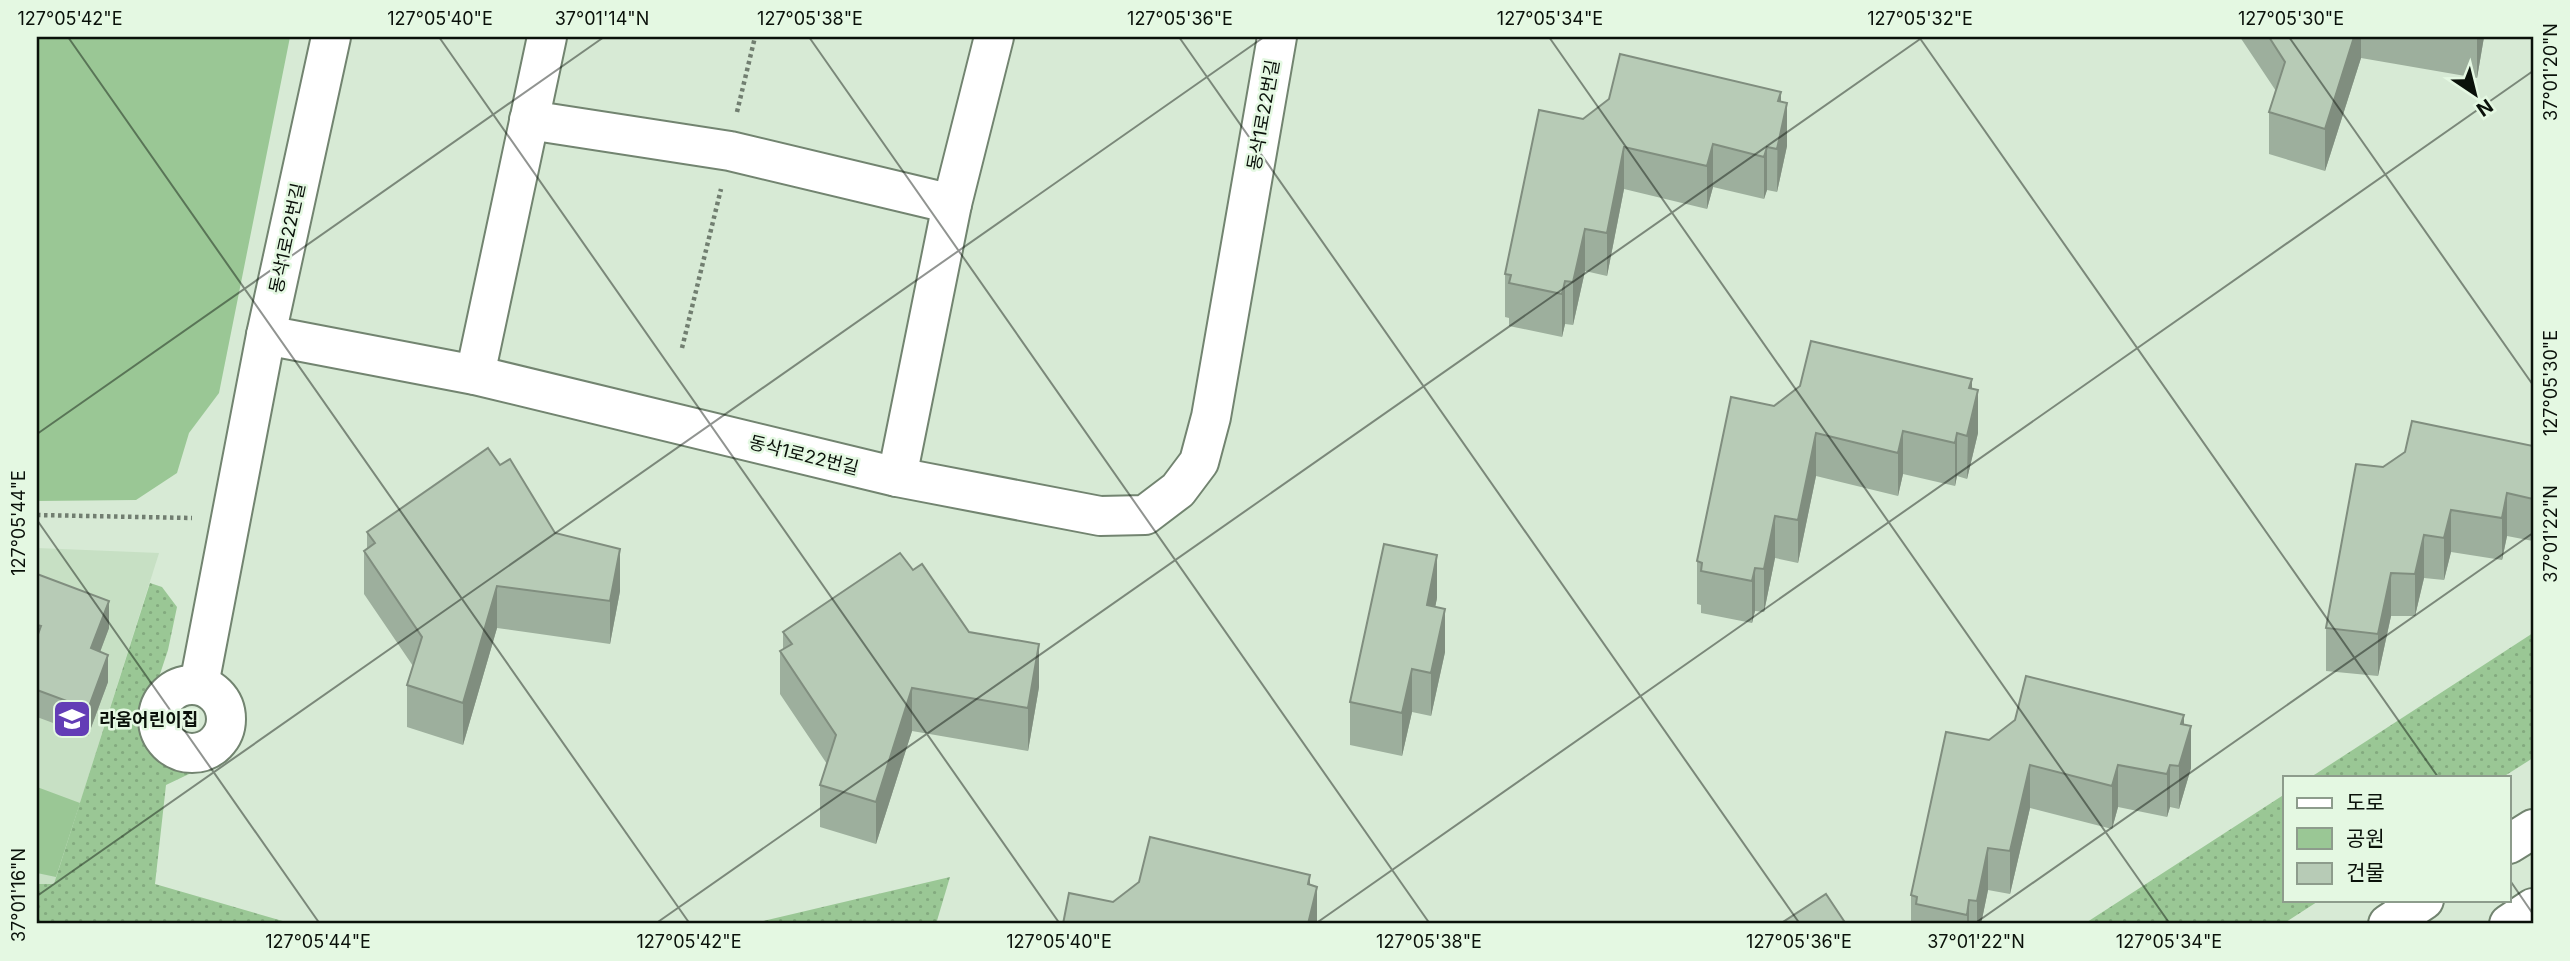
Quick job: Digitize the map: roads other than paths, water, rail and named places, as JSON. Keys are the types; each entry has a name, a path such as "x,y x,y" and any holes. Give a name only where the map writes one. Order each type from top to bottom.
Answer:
{"main road":[{"name":"동삭1로22번길","path":"331,37 266,335 475,375 897,477 1100,516 1145,515 1178,490 1199,462 1211,417 1277,37"},
{"path":"475,375 547,37"},
{"path":"897,477 952,204 994,37"},
{"path":"529,120 730,151 952,204"},
{"path":"200,685 266,335"},
{"path":"2510,844 2533,829"},
{"path":"2388,924 2421,902"},
{"path":"2509,924 2533,908"}],"place":[{"name":"라움어린이집","path":"72,719"}]}
